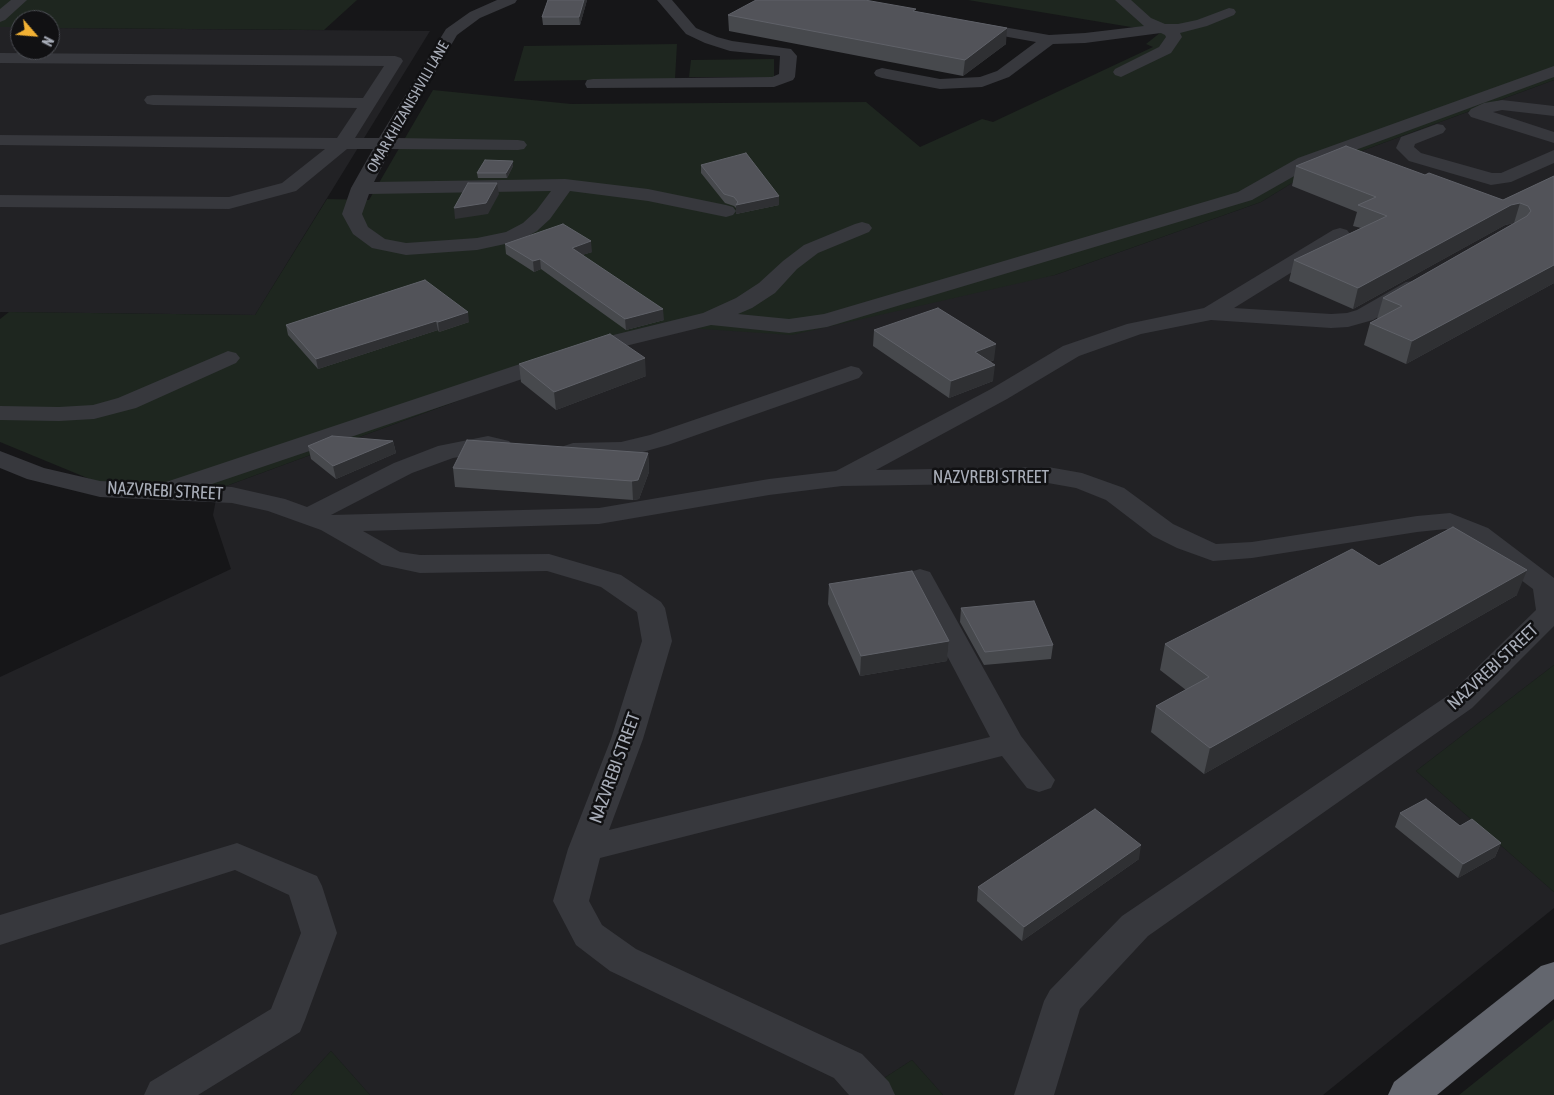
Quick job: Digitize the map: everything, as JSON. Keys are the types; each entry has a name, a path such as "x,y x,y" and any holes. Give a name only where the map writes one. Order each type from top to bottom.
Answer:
{"highway":[{"path":"1408,1095 1554,977"}],"street":[{"path":"0,17 20,0"},
{"name":"OMAR KHIZANISHVILI LANE","path":"510,0 475,15 451,32 361,188 352,214 360,230 379,244 406,248 439,248 477,244 512,237 530,227 543,215 565,185"},
{"path":"593,84 774,82 787,77 789,56 785,52 730,46 711,40 691,31 664,0"},
{"path":"1121,72 1165,50 1174,37 1172,32 1146,21 1122,0"},
{"path":"956,23 1049,40 1085,38 1162,28 1189,27 1229,12"},
{"path":"882,73 940,84 982,82 1003,74 1049,40"},
{"path":"0,58 395,61 343,143 289,187 229,203 0,201"},
{"path":"1554,71 1407,141 1405,148 1415,157 1491,179 1504,178 1554,156"},
{"path":"153,100 369,103"},
{"path":"1480,106 1554,138"},
{"path":"711,318 789,326 827,320 1245,196 1305,162 1480,106 1516,106 1554,111"},
{"path":"0,140 518,145"},
{"path":"361,188 565,185 648,195 726,212"},
{"path":"165,491 597,346 711,318 744,303 767,288 790,264 811,249 862,228"},
{"path":"1211,313 1340,234"},
{"name":"NAZVREBI STREET","path":"842,478 999,394 1071,351 1134,329 1211,313 1348,320 1366,315 1435,275"},
{"path":"0,413 59,414 94,412 127,403 228,358"},
{"path":"547,450 621,450 659,440 850,373"},
{"path":"320,520 403,468 447,451 488,444 521,448"},
{"name":"NAZVREBI STREET","path":"0,458 36,474 100,488 232,495 320,520 392,559 420,564 550,562 611,580 652,608 657,640 627,739 585,849 571,901 589,935 623,960 848,1066 875,1095"},
{"name":"NAZVREBI STREET","path":"320,520 599,516 769,487 842,478 1048,475 1082,481 1115,494 1163,530 1213,552 1252,550 1417,524 1450,521 1478,534 1548,586 1551,612 1461,701 1135,926 1063,1001 1034,1095"},
{"path":"920,578 1010,744 1039,780"},
{"path":"585,849 1010,744"},
{"path":"0,930 237,856 304,886 319,933 286,1020 164,1095"}],"shaded area":[{"path":"0,0 357,0 324,30 60,28 60,10 10,10 10,27 0,27"},
{"path":"968,0 1554,0 1554,80 1318,167 1261,202 1055,275 792,335 688,328 612,344 218,489 97,482 0,442 0,319 9,312 255,315 327,199 369,200 433,90 571,104 866,102 920,147 982,119 993,122 1153,47 1146,44 1161,32"},
{"path":"0,27 10,27 10,60 60,60 60,28 430,31 255,315 0,312"},
{"path":"677,44 675,79 514,81 524,46"},
{"path":"774,59 774,77 689,77 691,60"},
{"path":"1554,80 1554,665 1416,771 1554,892 1554,908 1323,1095 943,1095 912,1060 858,1095 370,1095 331,1051 291,1095 0,1095 0,677 231,569 213,515 218,489 612,344 688,328 1055,275 1261,202 1318,167"},
{"path":"1554,665 1554,892 1416,771"},
{"path":"1554,1019 1554,1095 1459,1095"},
{"path":"331,1051 370,1095 291,1095"},
{"path":"912,1060 943,1095 858,1095"}],"building":[{"path":"548,0 584,0 579,17 542,17"},
{"path":"756,0 865,0 916,9 913,11 1007,28 965,60 728,15"},
{"path":"1346,146 1425,175 1429,173 1503,200 1554,176 1554,265 1412,341 1370,323 1402,306 1383,298 1527,216 1531,211 1528,206 1520,203 1511,205 1358,288 1294,260 1387,216 1358,205 1376,197 1296,166"},
{"path":"746,153 779,196 736,205 738,202 734,197 724,194 701,165"},
{"path":"485,160 513,161 506,173 477,173"},
{"path":"468,183 497,183 486,203 454,208"},
{"path":"563,224 591,241 572,248 663,309 625,319 540,259 533,261 505,244"},
{"path":"425,280 468,312 316,359 286,325"},
{"path":"938,308 996,344 975,352 995,365 951,381 874,330"},
{"path":"610,334 645,358 554,392 519,364"},
{"path":"332,436 393,441 333,466 308,446"},
{"path":"467,440 648,453 638,480 632,481 453,468"},
{"path":"1453,527 1527,570 1210,748 1156,706 1209,677 1165,644 1352,549 1379,566"},
{"path":"912,571 949,641 861,656 829,584"},
{"path":"1034,601 1053,645 985,652 961,608"},
{"path":"1426,799 1460,826 1472,819 1501,843 1463,864 1400,813"},
{"path":"1095,809 1141,845 1024,927 978,887"}]}
